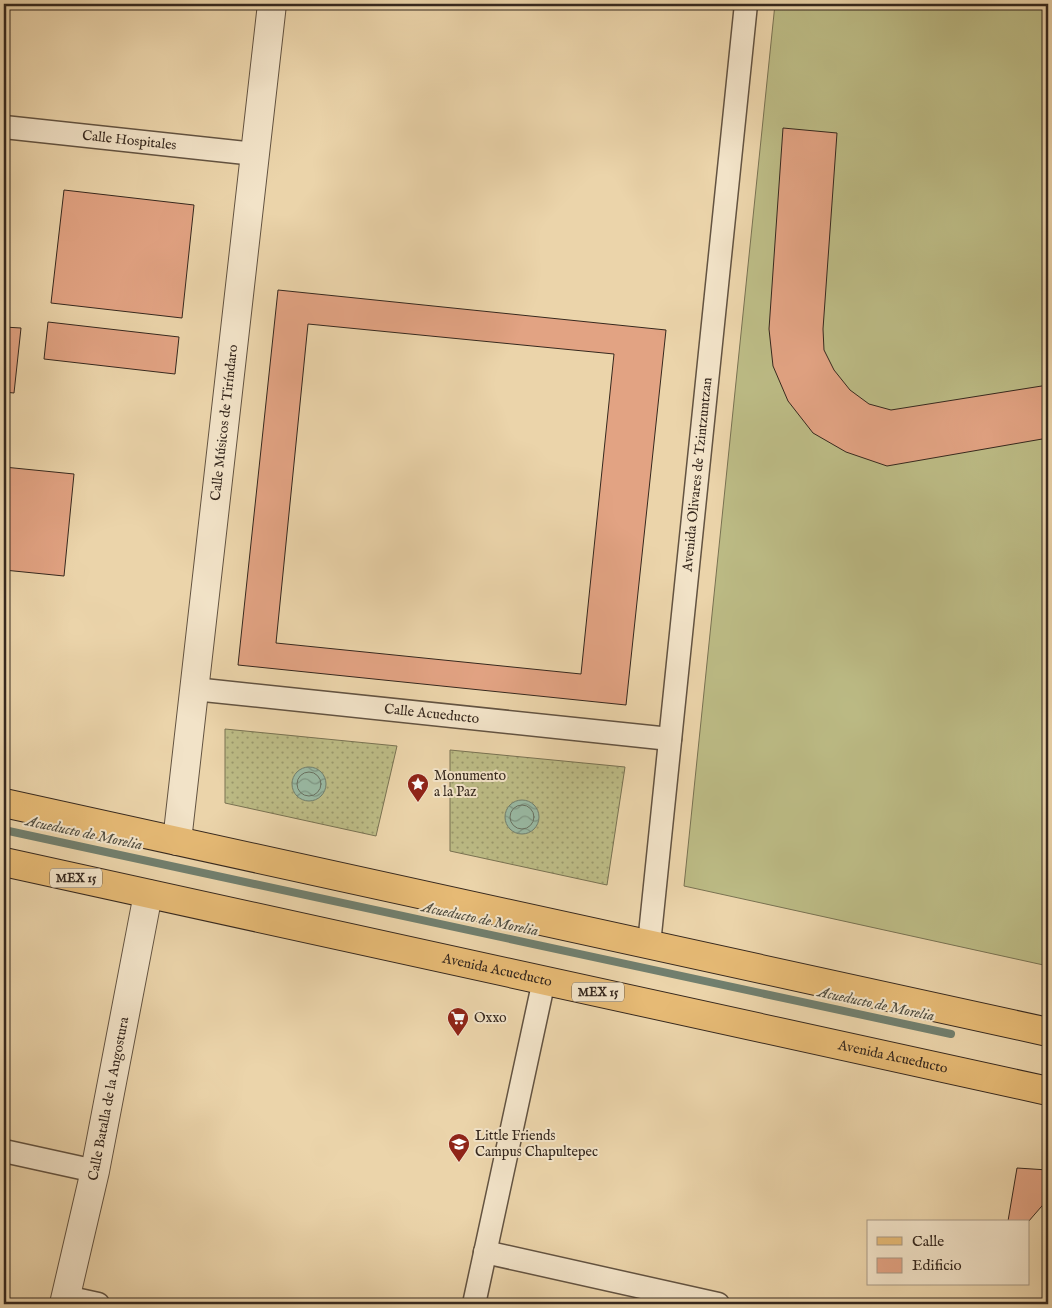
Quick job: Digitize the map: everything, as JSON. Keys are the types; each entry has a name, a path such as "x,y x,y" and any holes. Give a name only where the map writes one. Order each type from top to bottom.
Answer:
{"main road":[{"path":"4,803 1048,1032"},
{"name":"Avenida Acueducto","path":"4,862 1048,1092"}],"street":[{"name":"Calle Músicos de Tiríndaro","path":"176,841 272,4"},
{"name":"Avenida Olivares de Tzintzuntzan","path":"649,944 746,4"},
{"name":"Calle Hospitales","path":"4,127 255,154"},
{"name":"Calle Acueducto","path":"194,688 670,739"},
{"name":"Calle Batalla de la Angostura","path":"65,1301 96,1171 148,894"},
{"path":"474,1304 544,980"},
{"path":"4,1151 96,1171"},
{"path":"485,1252 708,1303"},
{"path":"65,1301 98,1304"}],"shaded area":[{"path":"775,4 1048,4 1048,966 684,886"},
{"path":"225,729 397,746 376,836 225,803"},
{"path":"450,750 625,767 607,885 450,851"}],"water":[{"path":"309,767 316,768 321,772 325,777 325,791 321,796 316,800 309,801 302,800 297,796 293,791 292,784 293,777 297,772 302,768"},
{"path":"522,800 529,801 534,805 538,810 538,824 534,829 529,833 522,834 515,833 510,829 506,824 505,817 506,810 510,805 515,801"}],"building":[{"path":"783,128 837,133 823,329 824,350 834,370 850,390 869,404 891,410 1048,385 1048,438 887,466 846,452 813,433 788,401 773,366 769,329"},
{"path":"64,190 194,205 182,318 51,303"},
{"path":"278,290 666,330 626,705 238,665","holes":["308,324 614,354 581,674 276,643"]},
{"path":"48,322 179,337 175,374 44,359"},
{"path":"4,327 21,328 14,393 4,392"},
{"path":"4,467 74,474 64,576 4,570"},
{"path":"1017,1168 1048,1170 1048,1199 1030,1220 1008,1220"}],"waterway":[{"name":"Acueducto de Morelia","path":"4,830 951,1034"}],"place":[{"name":"Monumento a la Paz","path":"418,803"},
{"name":"Oxxo","path":"458,1037"},
{"name":"Little Friends Campus Chapultepec","path":"459,1163"}]}
